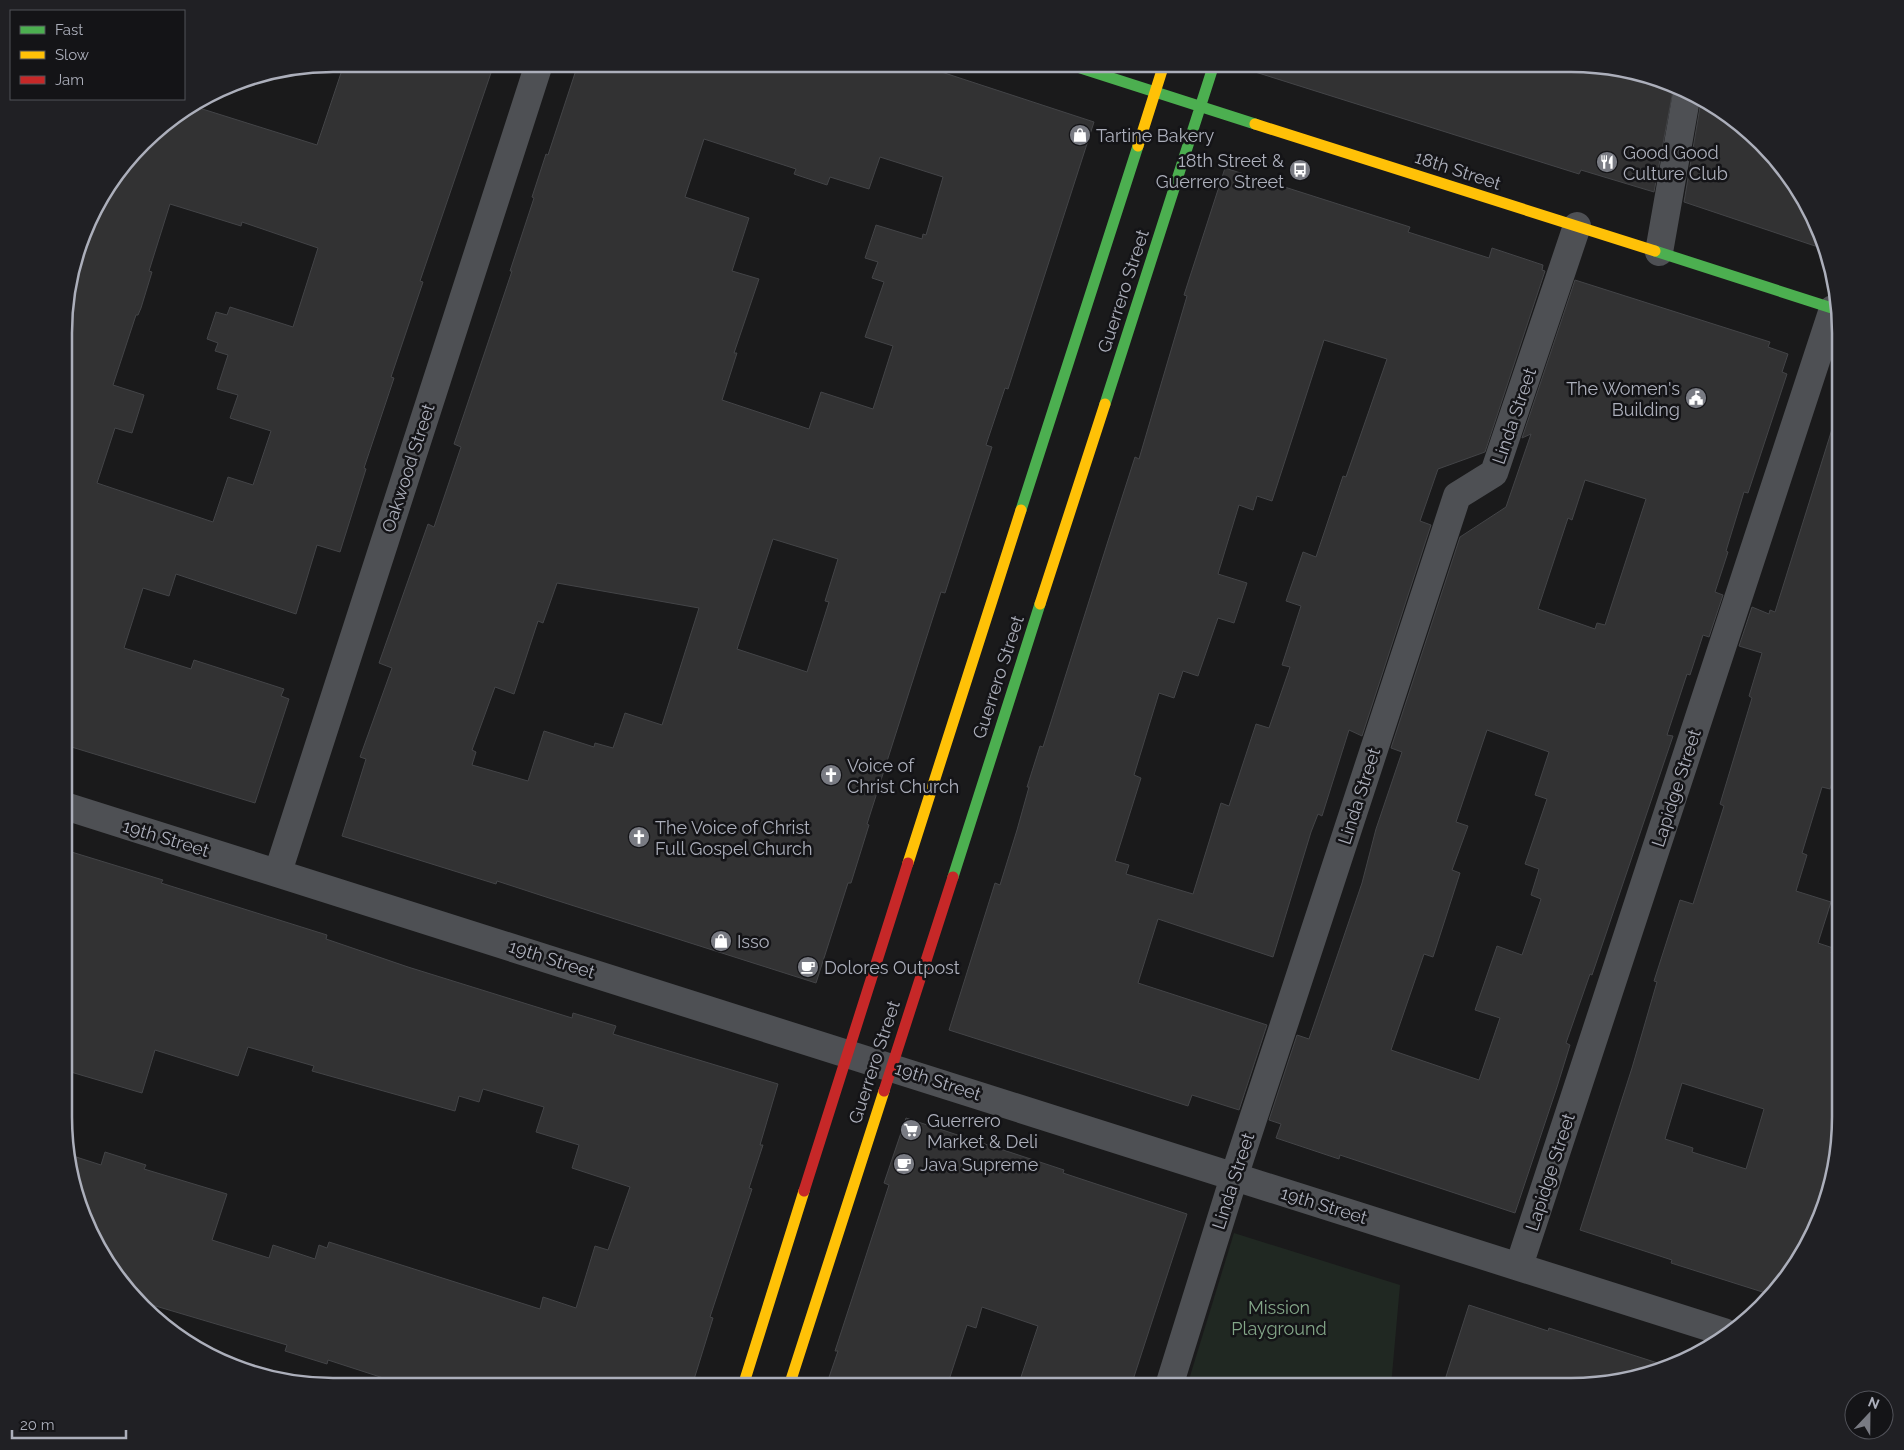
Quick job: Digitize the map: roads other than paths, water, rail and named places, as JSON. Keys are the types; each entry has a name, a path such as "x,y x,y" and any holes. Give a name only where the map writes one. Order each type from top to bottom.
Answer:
{"main road":[{"name":"18th Street","path":"1093,72 1830,307"},
{"name":"Guerrero Street","path":"745,1378 847,1053 1161,72"},
{"name":"Guerrero Street","path":"792,1378 890,1066 1212,72"}],"street":[{"name":"Oakwood Street","path":"278,872 536,72"},
{"path":"1660,252 1686,99"},
{"name":"Linda Street","path":"1171,1378 1234,1177 1457,496 1494,473 1577,226"},
{"name":"Lapidge Street","path":"1519,1266 1831,323"},
{"name":"19th Street","path":"72,808 1720,1331"}],"place":[{"name":"Tartine Bakery","path":"1080,135"},
{"name":"Good Good Culture Club","path":"1607,162"},
{"name":"18th Street & Guerrero Street","path":"1300,170"},
{"name":"The Women's Building","path":"1696,398"},
{"name":"Voice of Christ Church","path":"831,775"},
{"name":"The Voice of Christ Full Gospel Church","path":"639,837"},
{"name":"Isso","path":"721,941"},
{"name":"Dolores Outpost","path":"808,967"},
{"name":"Guerrero Market & Deli","path":"911,1130"},
{"name":"Java Supreme","path":"904,1164"}],"park label":[{"name":"Mission Playground","path":"1279,1317"}]}
